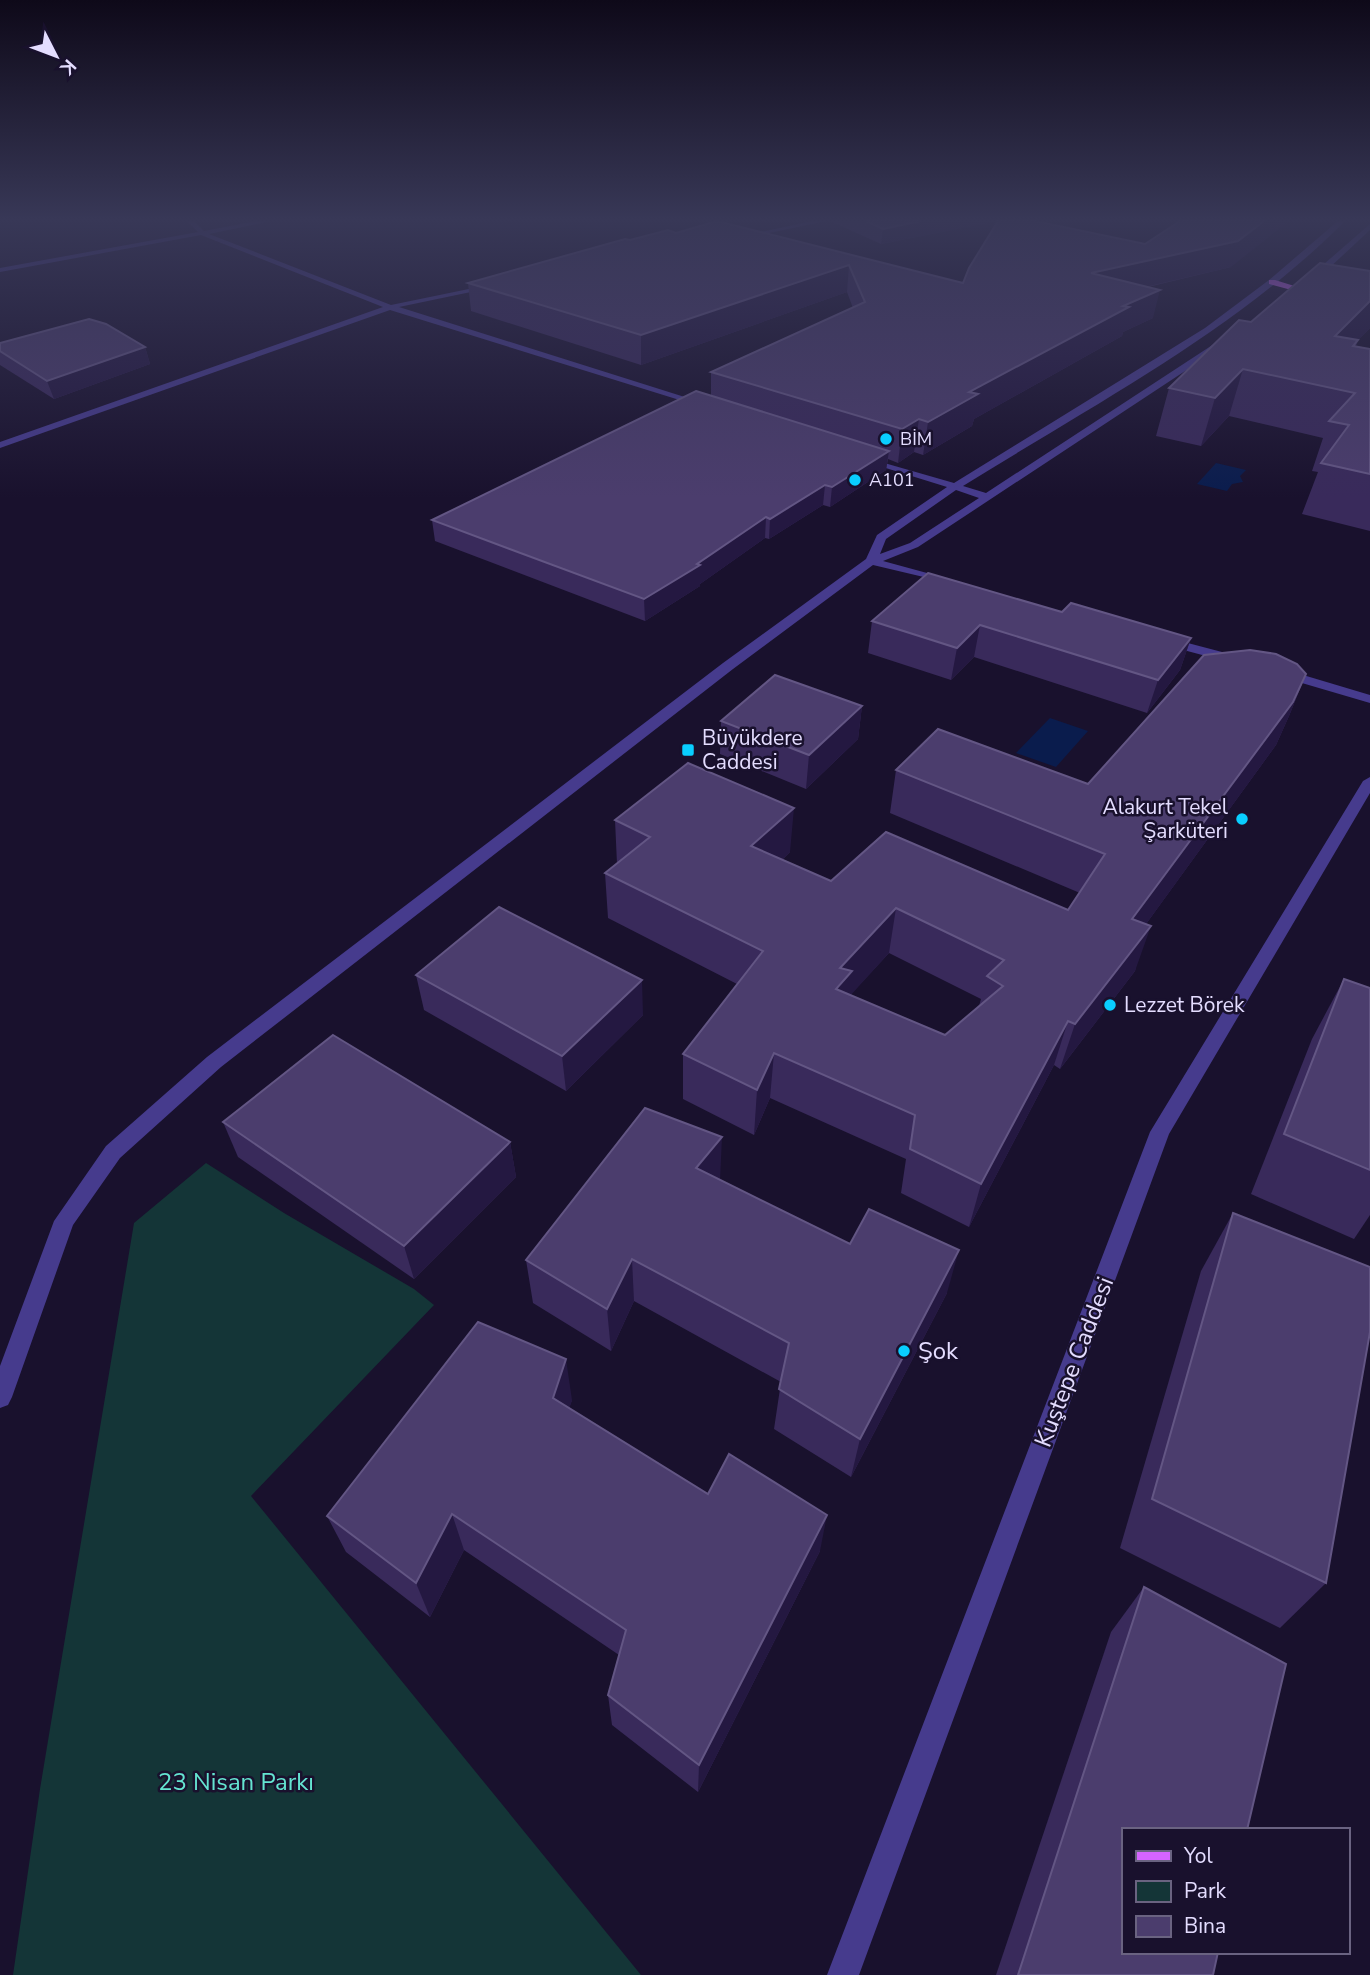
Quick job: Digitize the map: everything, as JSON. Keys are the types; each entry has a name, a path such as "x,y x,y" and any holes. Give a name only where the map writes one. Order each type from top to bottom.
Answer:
{"street":[{"path":"0,445 371,313"},
{"path":"410,313 715,409"},
{"path":"871,561 881,537 954,487 1208,330 1230,313"},
{"path":"0,1397 64,1221 113,1152 214,1062 728,666 871,561 914,545 1226,341"},
{"path":"848,452 988,496"},
{"path":"871,561 957,585"},
{"path":"1157,639 1370,699"},
{"name":"Kuştepe Caddesi","path":"843,1975 1160,1132 1370,781"}],"green space":[{"name":"23 Nisan Parkı","path":"206,1163 284,1213 414,1289 434,1305 251,1496 641,1975 13,1975 40,1789 134,1223"}],"water":[{"path":"1216,463 1246,470 1240,476 1243,482 1232,484 1227,491 1197,484"},
{"path":"1050,718 1088,731 1056,767 1016,753"}],"building":[{"path":"568,313 706,313 641,335"},
{"path":"840,313 1117,313 969,392 978,394 928,422 919,419 902,429 711,372"},
{"path":"1261,313 1358,313 1335,336 1358,340 1353,346 1370,349 1370,474 1321,463 1349,425 1329,421 1355,393 1243,369 1215,398 1169,388 1239,320 1251,322"},
{"path":"89,319 106,324 145,347 47,381 0,351 0,343"},
{"path":"696,391 889,451 832,487 825,485 770,519 766,517 697,564 700,565 644,599 432,520"},
{"path":"928,573 1062,612 1071,603 1191,638 1158,680 980,625 957,648 872,621"},
{"path":"1250,650 1276,654 1297,664 1306,674 1293,702 1132,919 1151,926 1075,1024 1068,1021 981,1184 910,1149 915,1115 774,1053 757,1090 683,1054 763,951 605,873 650,837 615,820 688,763 794,808 751,846 831,881 886,832 1068,910 1105,854 896,770 938,729 1088,784 1204,655","holes":["896,908 1004,960 987,976 1003,986 945,1035 836,989 852,971 840,968"]},
{"path":"775,675 862,706 809,755 721,721"},
{"path":"499,907 642,980 562,1056 416,975"},
{"path":"1344,979 1370,988 1370,1170 1284,1134"},
{"path":"333,1035 510,1142 404,1246 223,1122"},
{"path":"645,1108 722,1137 696,1168 850,1244 869,1209 959,1250 860,1439 779,1389 789,1343 632,1259 607,1309 526,1260"},
{"path":"1233,1213 1370,1267 1370,1332 1326,1583 1152,1499"},
{"path":"478,1322 566,1359 553,1398 708,1494 729,1454 827,1515 699,1765 608,1695 626,1630 452,1514 416,1583 327,1516"},
{"path":"1144,1587 1286,1664 1247,1828 1122,1828 1122,1954 1218,1954 1213,1975 1018,1975"}],"place":[{"name":"BİM","path":"886,439"},
{"name":"A101","path":"855,480"},
{"name":"Büyükdere Caddesi","path":"688,750"},
{"name":"Alakurt Tekel Şarküteri","path":"1242,819"},
{"name":"Lezzet Börek","path":"1110,1005"},
{"name":"Şok","path":"904,1351"}]}
